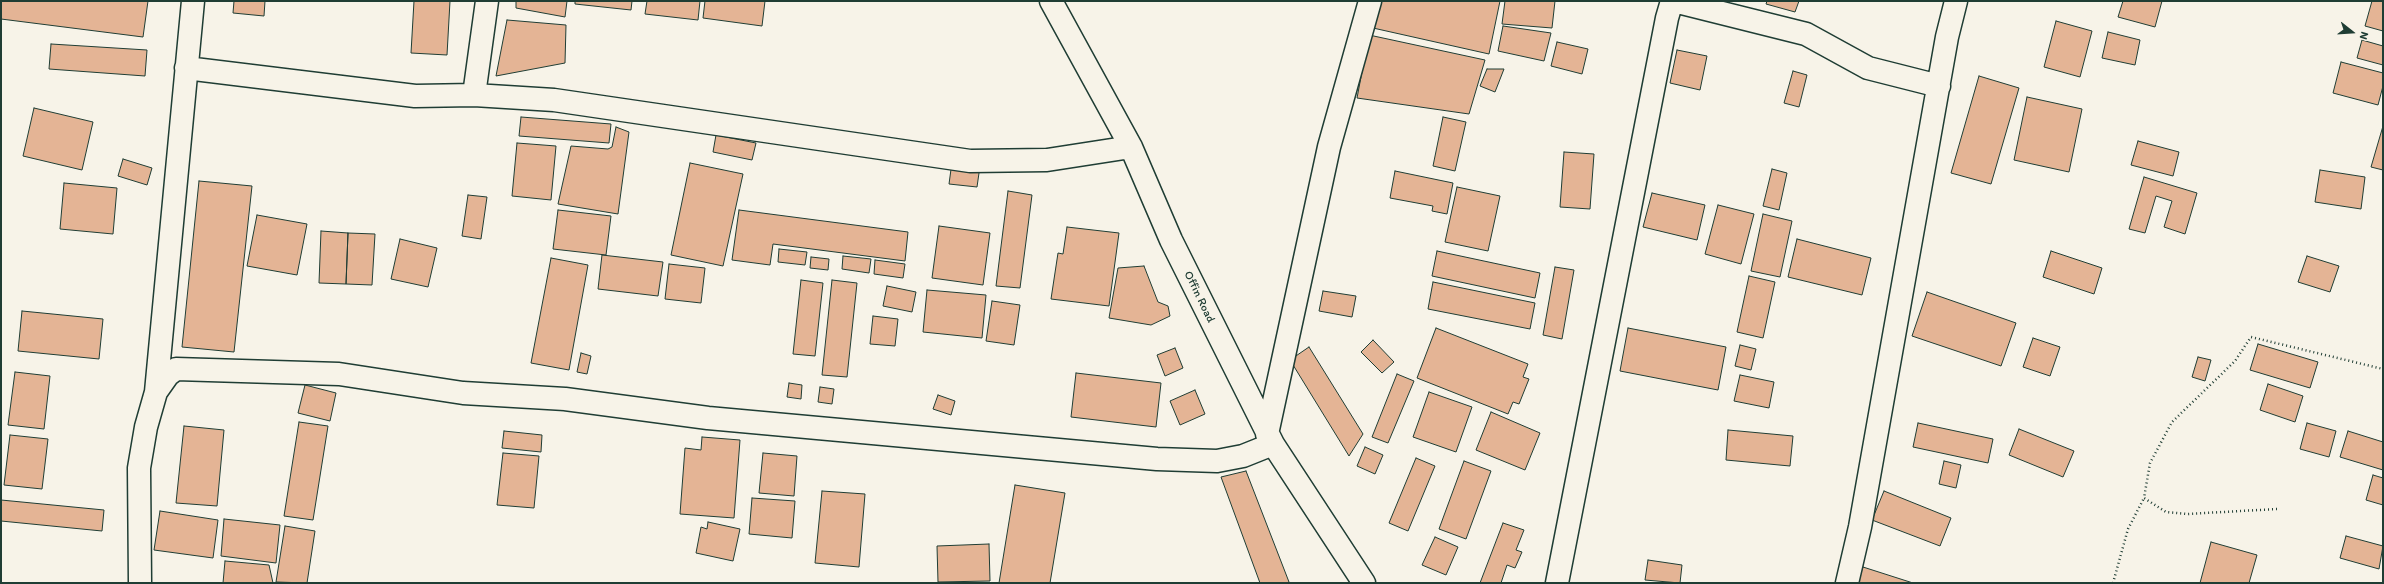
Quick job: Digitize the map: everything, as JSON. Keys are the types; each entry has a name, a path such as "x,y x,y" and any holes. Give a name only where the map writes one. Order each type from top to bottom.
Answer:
{"street":[{"path":"140,583 139,468 146,427 156,392 193,1"},
{"path":"474,95 487,1"},
{"name":"Offin Road","path":"1051,1 1131,147 1171,240 1270,439 1364,583"},
{"path":"156,392 168,374 176,369 340,374 463,393 565,399 723,419 1157,460 1217,461 1243,456 1270,439 1329,147 1370,1"},
{"path":"1556,583 1667,18 1673,1 1806,34 1868,68 1939,86"},
{"path":"1847,583 1860,527 1939,86 1956,1"},
{"path":"186,68 415,96 474,95 554,100 970,161 1047,160 1131,147"}],"path":[{"path":"2113,583 2128,530 2144,498 2150,463 2172,422 2235,361 2251,337 2383,369"},
{"path":"2144,498 2166,512 2187,514 2277,509"}],"building":[{"path":"1,1 148,1 143,37 1,19"},
{"path":"234,1 265,1 264,16 233,13"},
{"path":"414,1 450,1 447,55 411,53"},
{"path":"516,1 567,1 565,17 516,8"},
{"path":"575,1 632,1 631,10 575,4"},
{"path":"647,1 700,1 698,20 645,14"},
{"path":"705,1 765,1 762,26 703,18"},
{"path":"1381,1 1500,1 1489,54 1373,28"},
{"path":"1505,1 1555,1 1552,28 1502,24"},
{"path":"1767,1 1799,1 1795,12 1766,4"},
{"path":"2123,1 2162,1 2155,27 2118,17"},
{"path":"2372,1 2383,1 2383,31 2365,26"},
{"path":"507,20 566,25 565,63 496,76"},
{"path":"2056,21 2092,31 2080,77 2044,67"},
{"path":"1503,26 1551,33 1544,61 1498,51"},
{"path":"2108,32 2140,40 2135,65 2102,58"},
{"path":"1369,35 1485,60 1469,114 1357,98"},
{"path":"2362,40 2383,46 2383,65 2357,58"},
{"path":"1557,42 1588,49 1582,74 1551,66"},
{"path":"51,44 147,50 145,76 49,69"},
{"path":"1677,50 1707,56 1700,90 1670,83"},
{"path":"2341,62 2383,73 2383,86 2378,105 2333,93"},
{"path":"1487,69 1504,69 1495,92 1480,86"},
{"path":"1793,71 1807,75 1799,107 1784,103"},
{"path":"1979,76 2019,88 1991,184 1951,173"},
{"path":"2027,97 2082,109 2069,172 2014,160"},
{"path":"34,108 93,122 82,170 23,156"},
{"path":"521,117 611,124 609,143 519,136"},
{"path":"1443,117 1466,122 1455,171 1433,166"},
{"path":"2383,126 2383,170 2371,167"},
{"path":"616,127 629,132 618,214 558,204 571,146 608,149 612,147"},
{"path":"716,135 756,143 752,160 713,152"},
{"path":"2138,141 2179,152 2173,176 2131,165"},
{"path":"517,143 556,146 551,200 512,196"},
{"path":"1564,152 1594,154 1590,209 1560,207"},
{"path":"123,159 152,168 147,185 118,176"},
{"path":"952,162 980,166 977,187 949,184"},
{"path":"690,163 743,174 723,266 671,255"},
{"path":"1772,169 1787,173 1779,210 1763,206"},
{"path":"2320,170 2365,177 2361,209 2315,202"},
{"path":"1395,171 1453,183 1447,214 1432,211 1433,206 1390,198"},
{"path":"2144,177 2197,193 2185,234 2164,227 2172,201 2156,196 2145,233 2129,229"},
{"path":"199,181 252,186 234,352 182,347"},
{"path":"64,183 117,188 113,234 60,229"},
{"path":"1457,187 1500,196 1488,251 1445,242"},
{"path":"1008,191 1032,195 1020,288 996,286"},
{"path":"1652,193 1705,205 1697,240 1643,227"},
{"path":"468,195 487,197 481,239 462,236"},
{"path":"1718,205 1754,214 1741,264 1705,254"},
{"path":"558,210 611,216 606,255 553,249"},
{"path":"739,210 908,232 905,261 773,244 770,265 732,260"},
{"path":"1763,214 1792,221 1780,277 1751,271"},
{"path":"257,215 307,224 297,275 247,266"},
{"path":"939,226 990,233 983,285 932,278"},
{"path":"1067,227 1119,233 1109,306 1051,299 1058,253 1063,254"},
{"path":"321,231 348,233 346,284 319,283"},
{"path":"348,233 375,234 372,285 346,284"},
{"path":"400,239 437,248 428,287 391,279"},
{"path":"1797,239 1871,258 1862,295 1788,277"},
{"path":"779,249 807,252 805,265 778,262"},
{"path":"1437,251 1540,273 1535,298 1432,276"},
{"path":"2051,251 2102,268 2094,294 2043,277"},
{"path":"602,255 663,262 658,296 598,289"},
{"path":"843,256 871,259 869,273 842,269"},
{"path":"2307,256 2339,266 2330,292 2298,282"},
{"path":"811,257 829,259 828,270 810,268"},
{"path":"551,258 588,265 569,370 531,363"},
{"path":"875,260 905,264 903,278 874,274"},
{"path":"669,264 705,268 701,303 665,299"},
{"path":"1144,266 1158,302 1168,306 1170,316 1151,325 1109,318 1118,268"},
{"path":"1555,267 1574,270 1562,339 1543,335"},
{"path":"1749,276 1775,282 1763,338 1737,332"},
{"path":"801,280 823,283 815,356 793,354"},
{"path":"832,280 857,283 847,377 822,375"},
{"path":"1433,282 1535,303 1530,329 1428,309"},
{"path":"887,286 916,292 912,312 883,306"},
{"path":"927,290 986,295 982,338 923,332"},
{"path":"1323,291 1356,296 1352,317 1319,311"},
{"path":"1927,292 2016,323 2001,366 1912,336"},
{"path":"992,301 1020,305 1014,345 986,341"},
{"path":"22,311 103,319 99,359 18,351"},
{"path":"873,316 898,319 895,346 870,344"},
{"path":"1436,328 1528,364 1523,377 1529,379 1519,404 1513,402 1508,414 1417,378"},
{"path":"1628,328 1726,347 1718,390 1620,371"},
{"path":"2033,338 2060,347 2050,376 2023,367"},
{"path":"1373,340 1394,362 1382,373 1361,352"},
{"path":"2258,344 2318,362 2310,388 2250,370"},
{"path":"1740,345 1756,349 1751,370 1735,366"},
{"path":"1309,347 1363,434 1349,456 1290,360"},
{"path":"1175,348 1183,368 1165,376 1157,355"},
{"path":"581,353 591,356 587,374 577,372"},
{"path":"2198,357 2211,360 2205,381 2192,377"},
{"path":"15,372 50,376 44,429 8,425"},
{"path":"1076,373 1161,383 1156,427 1071,417"},
{"path":"1397,374 1414,381 1388,443 1372,437"},
{"path":"1740,375 1774,382 1769,408 1734,401"},
{"path":"789,383 802,385 801,399 787,397"},
{"path":"2268,384 2303,396 2295,422 2260,410"},
{"path":"305,385 336,393 330,421 298,413"},
{"path":"820,387 834,389 832,404 818,402"},
{"path":"1195,390 1205,414 1180,425 1170,401"},
{"path":"1429,392 1472,407 1456,452 1413,437"},
{"path":"938,395 955,401 951,415 933,409"},
{"path":"1491,412 1540,433 1525,470 1476,450"},
{"path":"299,422 328,426 313,520 284,516"},
{"path":"1918,423 1993,439 1988,463 1913,447"},
{"path":"2307,423 2336,431 2329,457 2300,449"},
{"path":"184,426 224,430 217,506 176,503"},
{"path":"2019,429 2074,451 2063,477 2009,455"},
{"path":"1728,430 1793,436 1790,466 1726,460"},
{"path":"504,431 542,435 541,452 502,448"},
{"path":"2348,431 2383,442 2383,470 2340,457"},
{"path":"10,435 48,439 42,489 4,485"},
{"path":"702,437 740,440 734,518 680,514 685,448 701,450"},
{"path":"1365,447 1383,455 1375,474 1357,466"},
{"path":"503,453 539,456 534,508 497,505"},
{"path":"763,453 797,456 794,496 759,493"},
{"path":"1416,458 1435,466 1408,531 1389,523"},
{"path":"1464,461 1491,471 1466,539 1439,529"},
{"path":"1944,461 1961,465 1956,488 1939,484"},
{"path":"1246,471 1289,582 1287,583 1260,583 1221,477"},
{"path":"2373,475 2383,478 2383,505 2366,500"},
{"path":"1015,485 1065,493 1050,583 999,583"},
{"path":"822,491 865,494 859,567 815,563"},
{"path":"1884,491 1951,518 1940,546 1872,520"},
{"path":"752,498 795,501 792,538 749,534"},
{"path":"1,500 104,510 102,531 1,521"},
{"path":"160,511 218,520 213,558 154,550"},
{"path":"224,519 280,525 276,563 221,556"},
{"path":"708,522 740,529 733,561 696,553 701,527 707,529"},
{"path":"1503,523 1524,530 1516,550 1522,552 1515,568 1507,565 1501,583 1480,583"},
{"path":"285,526 315,531 307,583 276,582"},
{"path":"2346,536 2383,546 2379,569 2340,558"},
{"path":"1435,537 1458,547 1446,575 1422,565"},
{"path":"2211,542 2257,555 2249,583 2200,583"},
{"path":"989,544 990,581 938,582 937,546"},
{"path":"1648,560 1682,565 1680,583 1645,580"},
{"path":"225,561 269,565 273,583 223,583"},
{"path":"1863,567 1913,583 1857,583"}]}
